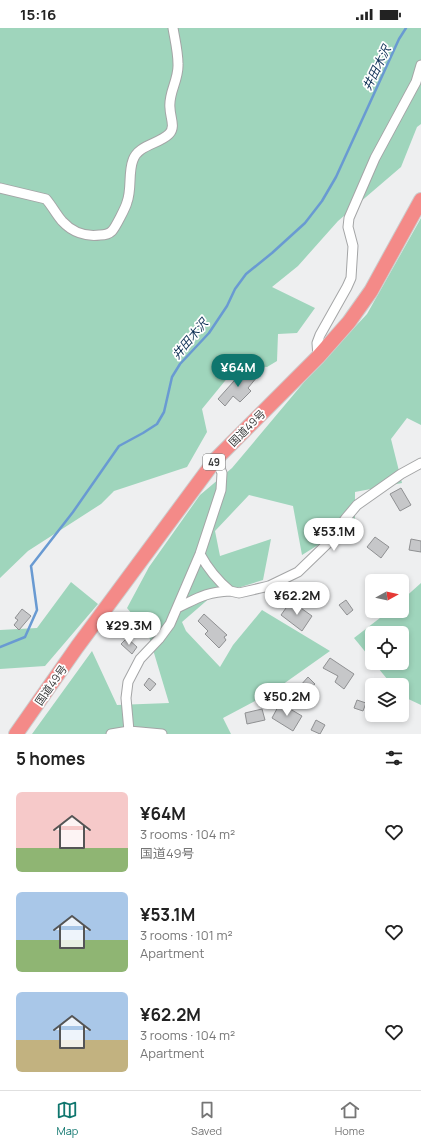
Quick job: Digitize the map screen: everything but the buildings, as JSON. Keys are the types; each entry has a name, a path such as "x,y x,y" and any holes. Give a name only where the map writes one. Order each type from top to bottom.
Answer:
{"highway":[{"name":"国道49号","path":"16,734 216,459 318,357 349,322 371,291 421,200"}],"street":[{"path":"0,188 46,199 62,221 70,228 82,234 92,236 106,234 112,231 128,202 132,162 134,156 172,131 173,126 170,108 170,95 176,82 178,65 173,28"},
{"path":"318,357 317,344 320,335 351,278 353,246 348,227 349,218 375,158 416,82 421,65"},
{"path":"129,731 126,698 128,682 140,659 160,639 170,624 200,554 221,490 222,473 216,459"},
{"path":"177,608 204,594 230,591 239,593 269,586 298,572 327,544 357,505 401,474 421,464"},
{"path":"200,554 206,566 214,576 230,591"},
{"path":"111,734 129,731 162,734"}],"green space":[{"path":"0,28 421,28 421,124 417,127 401,167 338,221 298,266 272,287 315,308 297,333 278,334 277,361 267,367 238,365 202,409 207,432 187,467 114,491 101,504 28,551 0,578"},
{"path":"421,218 421,425 407,418 391,439 402,483 355,492 355,522 302,555 293,506 249,495 215,531 220,556 271,539 263,580 212,596 182,622 186,631 220,667 233,645 262,610 330,651 272,692 223,718 231,734 32,734 92,651 117,705 169,703 148,633 127,608 149,567 200,495 232,468 305,381 367,314"},
{"path":"71,582 98,604 45,666 0,669 0,630 37,628"},
{"path":"421,583 421,705 409,699 409,678 386,678 380,670 409,670 409,626 370,626 380,618 409,618 409,594"},
{"path":"365,630 365,651 354,638"}],"waterway":[{"name":"井田木沢","path":"0,647 25,637 37,610 31,566 73,512 119,446 157,424 164,412 172,377 180,364 209,333 227,306 235,289 246,274 305,223 322,201 336,177 399,39 406,28"}]}
